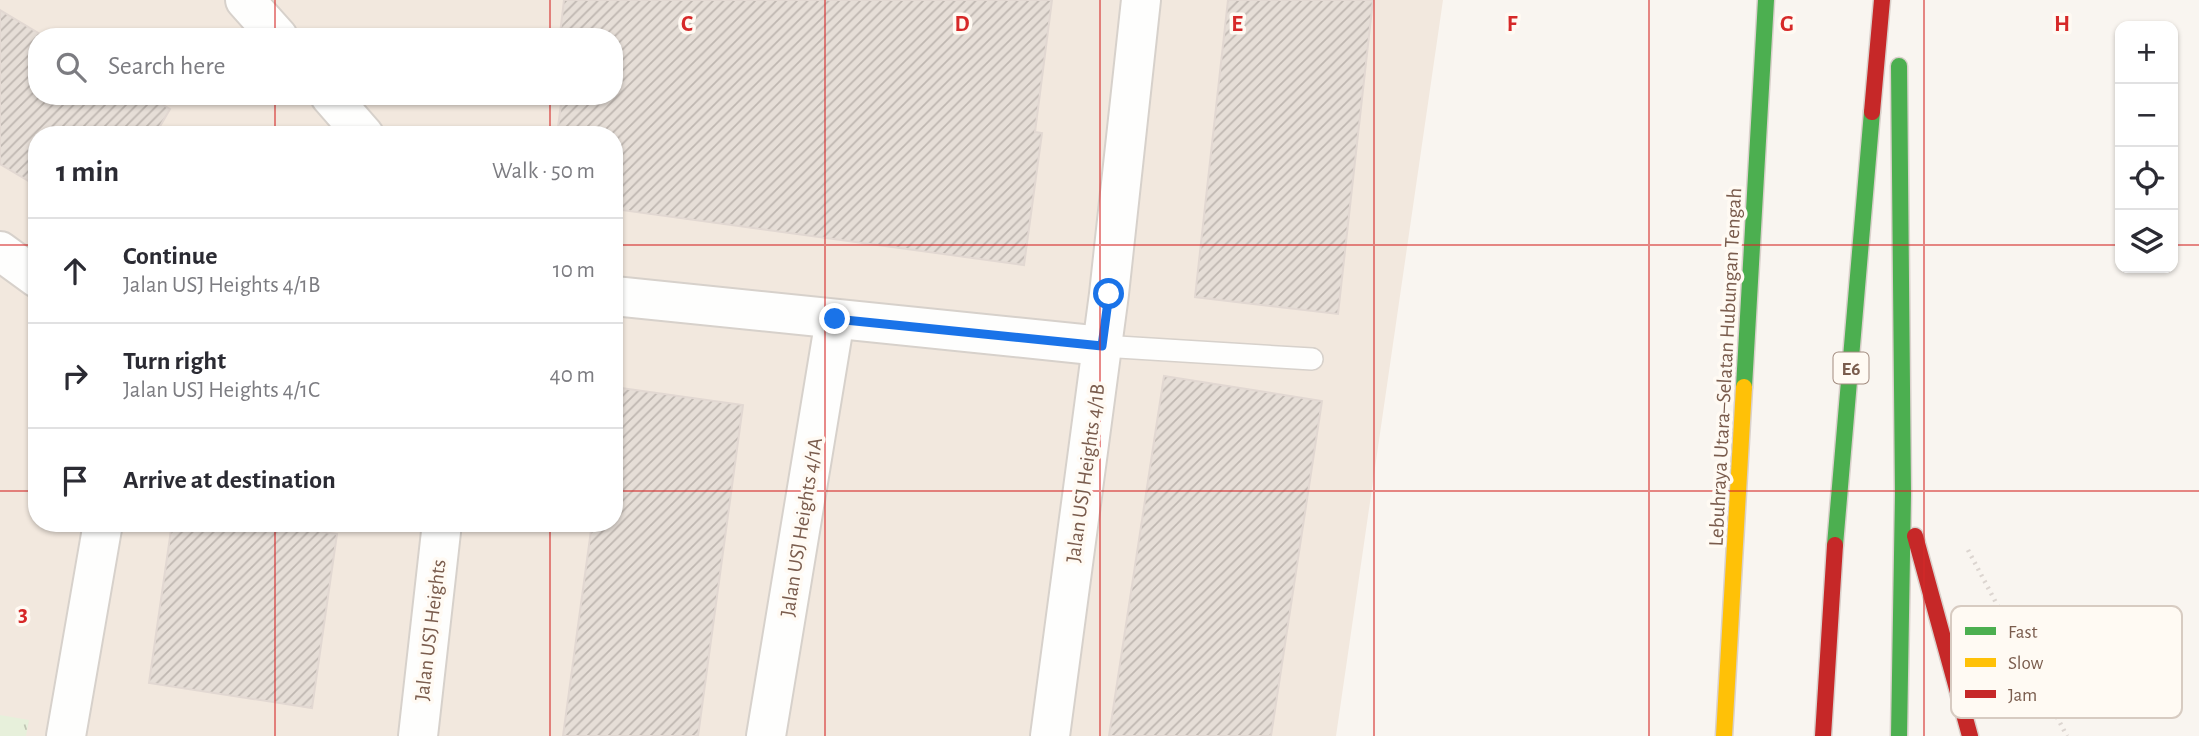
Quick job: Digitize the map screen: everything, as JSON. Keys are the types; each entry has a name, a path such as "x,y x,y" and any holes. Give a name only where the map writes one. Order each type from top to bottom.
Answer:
{"highway":[{"name":"Lebuhraya Utara–Selatan Hubungan Tengah","path":"1724,736 1766,0"},
{"name":"E6","path":"1823,736 1832,584 1882,0"},
{"path":"1899,55 1903,494 1899,736"},
{"path":"1903,494 1951,667"},
{"path":"1965,718 1970,736"}],"street":[{"path":"245,0 270,28"},
{"name":"Jalan USJ Heights 4/1B","path":"1051,736 1102,346 1141,0"},
{"path":"338,105 356,126"},
{"path":"0,251 28,271"},
{"path":"623,297 1102,346"},
{"name":"Jalan USJ Heights 4/1A","path":"766,736 835,319"},
{"path":"66,736 101,532"},
{"name":"Jalan USJ Heights","path":"418,736 441,532"}],"lane":[{"path":"1102,346 1312,359"}],"path":[{"path":"1965,545 1998,606"},
{"path":"2057,718 2067,736"}],"shaded area":[{"path":"0,0 1443,0 1336,736 0,736"}],"green space":[{"path":"0,715 29,720 26,736 0,736"}],"building":[{"path":"564,0 1052,0 1035,132 1042,133 1024,265 623,210 623,126 558,126 561,105 623,105 623,28 561,28"},
{"path":"1228,0 1373,0 1338,314 1195,297"},
{"path":"0,10 30,28 28,105 163,105 170,109 160,126 28,126 28,181 0,164"},
{"path":"1164,376 1322,401 1271,736 1109,736"},
{"path":"623,388 743,405 698,736 563,736 591,532 623,532"},
{"path":"171,532 337,534 312,708 149,683"}],"traffic: fast":[{"path":"1744,387 1766,0"},
{"path":"1899,66 1903,494 1899,736"},
{"path":"1835,545 1872,112"}],"traffic: slow":[{"path":"1724,736 1744,387"}],"traffic: jam":[{"path":"1872,112 1882,0"},
{"path":"1915,536 1951,667"},
{"path":"1823,736 1835,545"},
{"path":"1965,718 1970,736"}],"route":[{"path":"835,319 1102,346 1109,294"}]}
